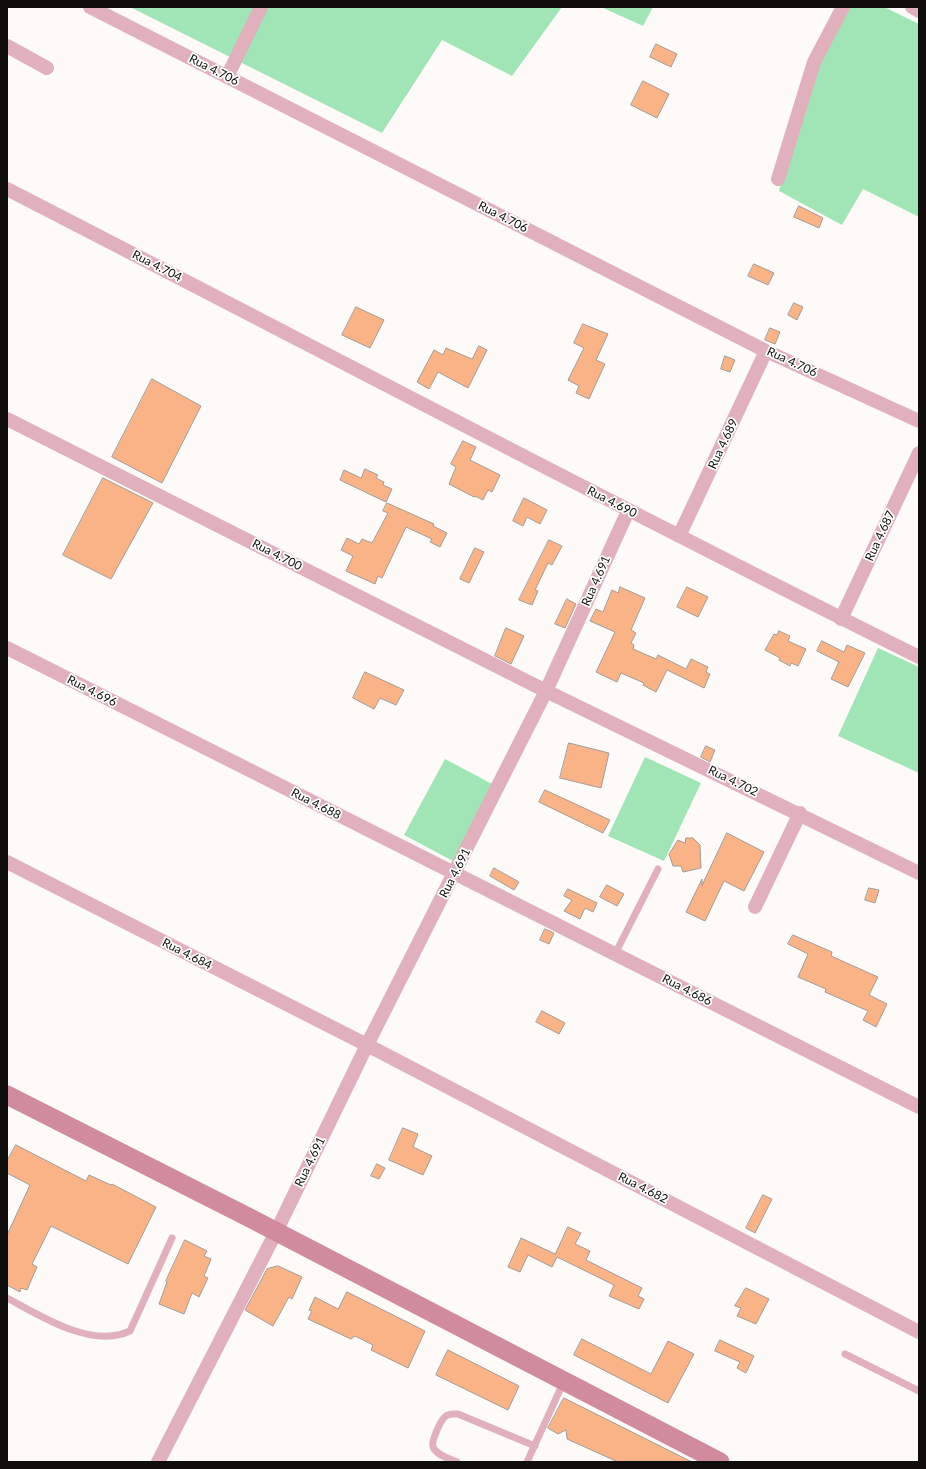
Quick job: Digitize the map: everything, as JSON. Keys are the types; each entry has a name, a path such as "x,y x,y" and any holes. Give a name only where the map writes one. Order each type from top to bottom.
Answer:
{"main road":[{"path":"7,1095 564,1381 711,1460"}],"street":[{"name":"Rua 4.706","path":"90,7 766,350 919,421"},
{"path":"227,77 262,7"},
{"path":"778,179 814,62 843,7"},
{"path":"912,7 919,10"},
{"path":"7,46 47,68"},
{"name":"Rua 4.704","path":"7,189 307,343"},
{"name":"Rua 4.690","path":"307,343 628,511 919,657"},
{"name":"Rua 4.689","path":"679,536 766,350"},
{"name":"Rua 4.700","path":"7,419 546,691"},
{"name":"Rua 4.687","path":"841,619 919,453"},
{"name":"Rua 4.691","path":"158,1462 276,1232 367,1045 546,691 628,511"},
{"name":"Rua 4.696","path":"7,648 178,734"},
{"name":"Rua 4.702","path":"546,691 800,813 919,873"},
{"name":"Rua 4.688","path":"178,734 455,873"},
{"path":"755,907 800,813"},
{"name":"Rua 4.684","path":"7,862 367,1045"},
{"name":"Rua 4.686","path":"455,873 919,1107"},
{"name":"Rua 4.682","path":"367,1045 919,1332"}],"lane":[{"path":"615,954 658,869"},
{"path":"7,1298 61,1326 85,1334 119,1336 130,1332 172,1238"},
{"path":"845,1354 919,1391"},
{"path":"528,1462 564,1381"},
{"path":"457,1462 438,1453 433,1447 433,1440 444,1417 450,1414 458,1414 535,1446"}],"green space":[{"path":"130,7 562,7 512,76 442,40 382,133"},
{"path":"601,7 653,7 643,26"},
{"path":"848,7 884,7 919,24 919,217 863,189 842,225 779,191 814,62"},
{"path":"878,648 919,667 919,773 838,736"},
{"path":"645,757 701,783 664,861 608,836"},
{"path":"445,759 494,785 453,861 404,835"}],"building":[{"path":"656,44 677,54 671,67 650,57"},
{"path":"643,81 669,94 657,118 631,105"},
{"path":"799,206 823,218 819,228 794,217"},
{"path":"754,264 774,273 768,285 748,276"},
{"path":"794,303 803,307 797,320 788,315"},
{"path":"356,307 384,320 370,348 342,335"},
{"path":"583,324 608,334 596,360 605,364 589,399 576,393 579,386 568,380 584,348 574,343"},
{"path":"770,328 780,332 775,344 765,340"},
{"path":"479,346 487,350 468,388 438,372 429,389 417,382 434,350 443,355 446,348 472,359"},
{"path":"725,356 735,360 730,372 721,369"},
{"path":"152,379 201,406 162,483 112,457"},
{"path":"463,441 476,447 470,460 500,475 492,492 488,490 483,500 449,484 456,467 451,464"},
{"path":"365,469 378,475 376,478 384,482 383,485 392,489 386,502 340,480 344,470 361,478"},
{"path":"103,478 153,503 111,579 63,555"},
{"path":"524,498 547,510 540,524 527,517 523,526 513,521"},
{"path":"387,503 434,524 433,526 447,533 440,547 430,542 432,539 406,527 382,578 378,576 375,584 346,571 353,556 341,550 347,538 359,544 362,539 372,543 388,513 383,511"},
{"path":"549,540 562,546 552,565 548,563 535,590 538,591 532,605 519,600"},
{"path":"475,548 484,552 469,583 460,579"},
{"path":"620,587 645,598 631,630 636,633 631,643 634,645 633,649 656,659 658,655 686,669 691,659 708,667 706,672 710,674 704,688 667,670 656,692 643,685 644,683 621,673 617,682 596,672 615,632 590,621 596,609 603,612 612,590 618,593"},
{"path":"687,587 708,597 698,617 677,607"},
{"path":"567,599 576,604 565,628 555,624"},
{"path":"506,628 524,636 511,664 495,656"},
{"path":"779,631 790,636 788,641 806,649 798,666 791,663 790,666 779,660 780,658 765,650 774,634 777,635"},
{"path":"822,641 844,652 847,645 865,653 848,687 831,679 839,662 817,651"},
{"path":"365,672 404,690 396,705 380,698 374,709 353,698"},
{"path":"569,743 609,753 601,788 560,778"},
{"path":"706,746 715,750 710,762 701,757"},
{"path":"545,790 610,820 603,833 539,802"},
{"path":"727,833 764,852 744,891 724,881 705,921 686,912 702,879 702,885"},
{"path":"686,838 693,838 700,845 701,868 683,872 681,866 673,866 669,854 678,840 685,843"},
{"path":"494,868 519,882 514,890 490,876"},
{"path":"607,885 624,894 617,906 600,897"},
{"path":"869,888 879,890 875,903 865,900"},
{"path":"568,889 597,903 593,912 585,908 580,919 564,911 572,900 564,896"},
{"path":"545,929 554,933 549,944 540,940"},
{"path":"793,935 832,952 831,956 878,977 869,995 887,1004 876,1027 863,1020 868,1011 825,992 826,989 798,977 808,954 788,944"},
{"path":"542,1011 565,1023 559,1034 536,1022"},
{"path":"403,1128 418,1134 413,1147 432,1156 423,1175 389,1160"},
{"path":"16,1145 86,1181 89,1175 111,1185 112,1184 156,1207 128,1264 51,1226 32,1264 37,1267 27,1290 21,1288 20,1292 7,1285 7,1235 30,1185 7,1173 7,1161"},
{"path":"377,1164 385,1168 379,1179 371,1176"},
{"path":"763,1195 772,1199 755,1233 746,1228"},
{"path":"568,1227 581,1233 575,1244 590,1251 586,1260 642,1288 638,1296 644,1299 639,1309 609,1296 614,1285 557,1257 552,1267 528,1255 520,1272 508,1267 521,1238 555,1254"},
{"path":"185,1240 207,1251 204,1256 211,1259 204,1276 208,1278 199,1297 192,1293 184,1314 159,1304 167,1282 166,1281"},
{"path":"278,1266 302,1277 292,1299 289,1297 273,1326 245,1310 267,1269"},
{"path":"746,1288 769,1299 756,1324 737,1316 741,1308 735,1306"},
{"path":"347,1292 425,1331 408,1368 371,1350 373,1345 355,1336 351,1339 308,1319 312,1311 309,1310 315,1297 338,1309"},
{"path":"582,1339 651,1374 668,1341 694,1354 668,1403 574,1355"},
{"path":"720,1340 754,1356 746,1373 737,1368 740,1362 715,1351"},
{"path":"448,1350 519,1386 508,1410 436,1375"},
{"path":"564,1398 692,1462 618,1462 567,1439 566,1430 558,1434 548,1428"}]}
